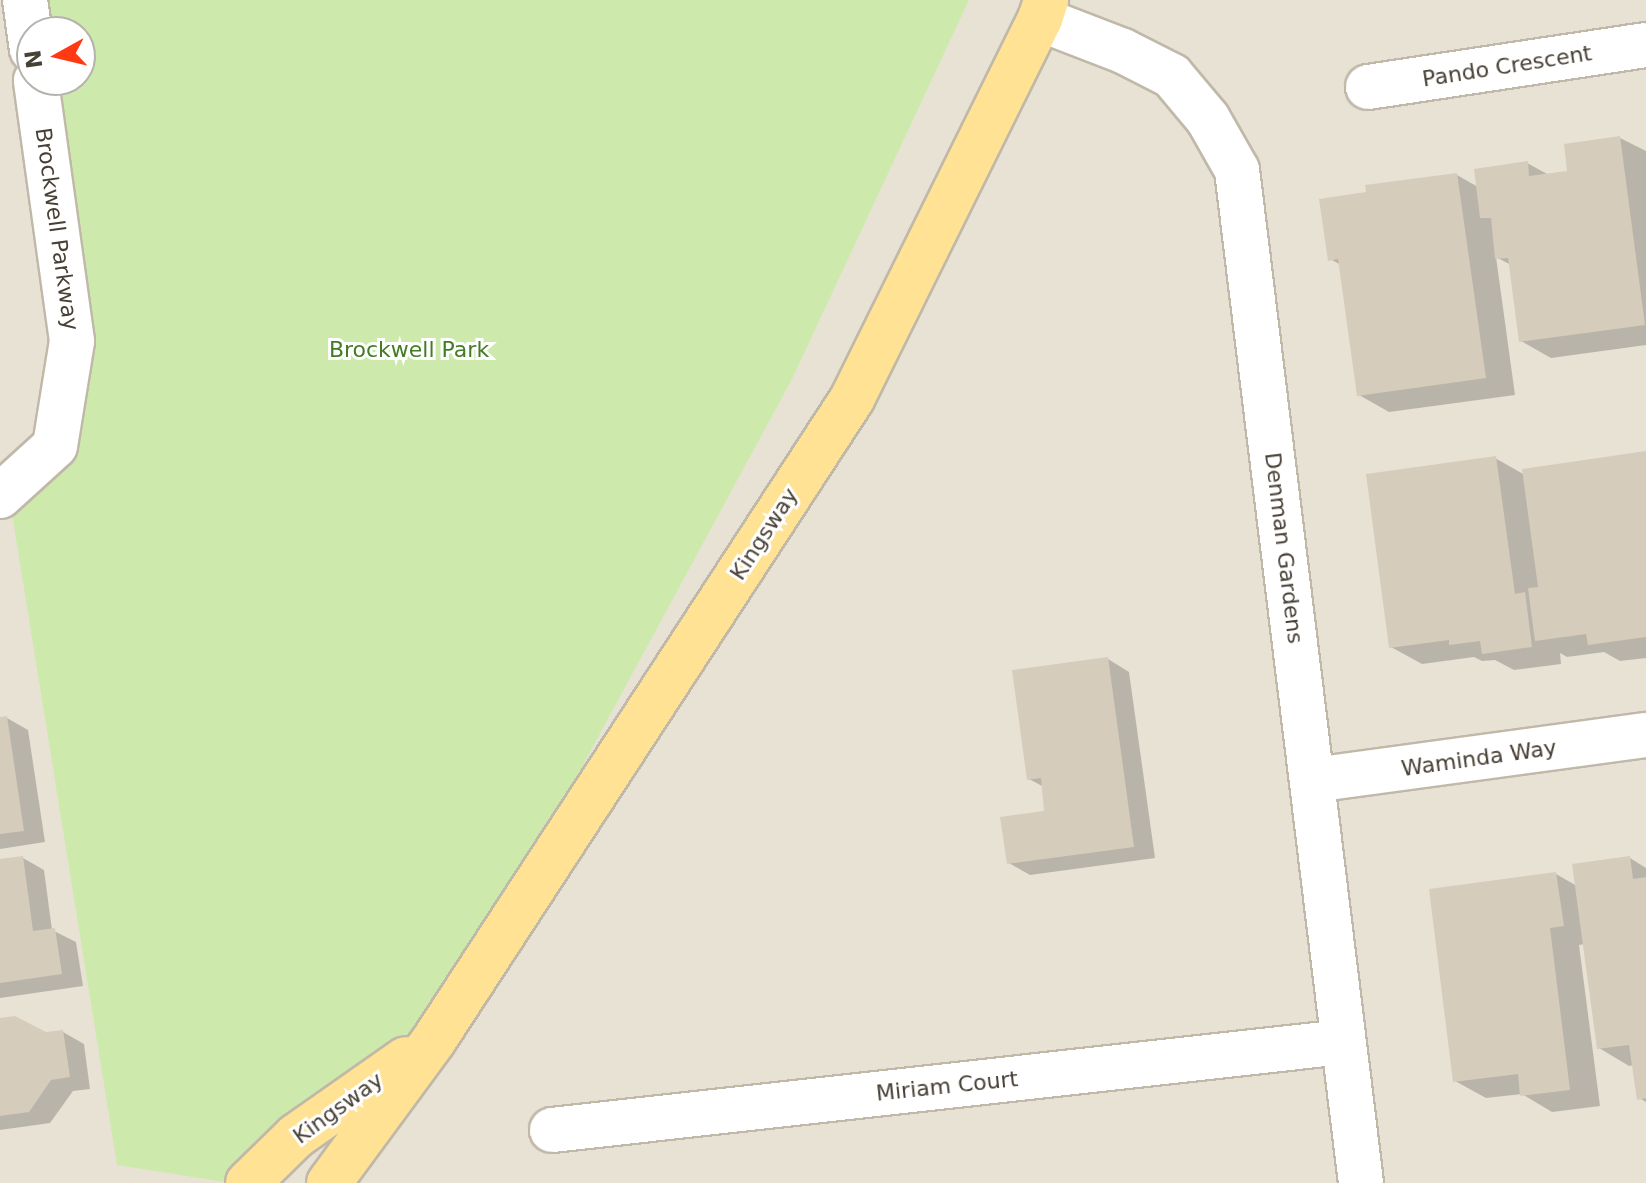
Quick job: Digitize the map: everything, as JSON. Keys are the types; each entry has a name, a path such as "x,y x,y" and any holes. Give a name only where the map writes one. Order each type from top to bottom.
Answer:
{"main road":[{"name":"Kingsway","path":"329,1183 434,1040 852,399 1043,10"},
{"name":"Kingsway","path":"248,1183 296,1136 434,1040"}],"street":[{"name":"Denman Gardens","path":"1043,10 1172,76 1208,119 1237,170 1361,1183"},
{"name":"Pando Crescent","path":"1368,87 1646,45"},
{"name":"Brockwell Parkway","path":"0,496 55,446 72,341 38,96"},
{"name":"Waminda Way","path":"1313,780 1646,735"},
{"name":"Miriam Court","path":"552,1130 1343,1042"}],"shaded area":[{"path":"0,0 1646,0 1646,1183 0,1183"}],"green space":[{"name":"Brockwell Park","path":"23,0 969,0 792,379 434,1040 231,1183 117,1165 8,489 63,403 33,96 96,96 96,16 25,16"}],"building":[{"path":"1620,136 1645,325 1519,342 1508,258 1495,259 1491,218 1480,218 1474,169 1528,161 1529,176 1567,171 1564,144"},
{"path":"1457,173 1486,378 1357,396 1338,259 1328,261 1319,199 1366,192 1365,185"},
{"path":"1646,451 1646,637 1588,645 1586,634 1535,641 1528,588 1538,587 1522,469"},
{"path":"1496,456 1515,594 1525,592 1532,647 1482,654 1480,641 1449,645 1449,640 1389,648 1366,474"},
{"path":"1108,657 1134,847 1007,864 1000,817 1044,811 1041,778 1027,780 1012,670"},
{"path":"7,716 24,831 0,834 0,717"},
{"path":"23,856 33,931 55,928 62,974 0,983 0,859"},
{"path":"1630,856 1633,879 1646,877 1646,1098 1637,1100 1629,1045 1597,1049 1572,864"},
{"path":"1556,872 1564,926 1550,928 1570,1090 1520,1096 1518,1074 1453,1082 1429,889"},
{"path":"15,1016 46,1032 63,1030 70,1077 51,1080 29,1112 0,1116 0,1018"}]}
